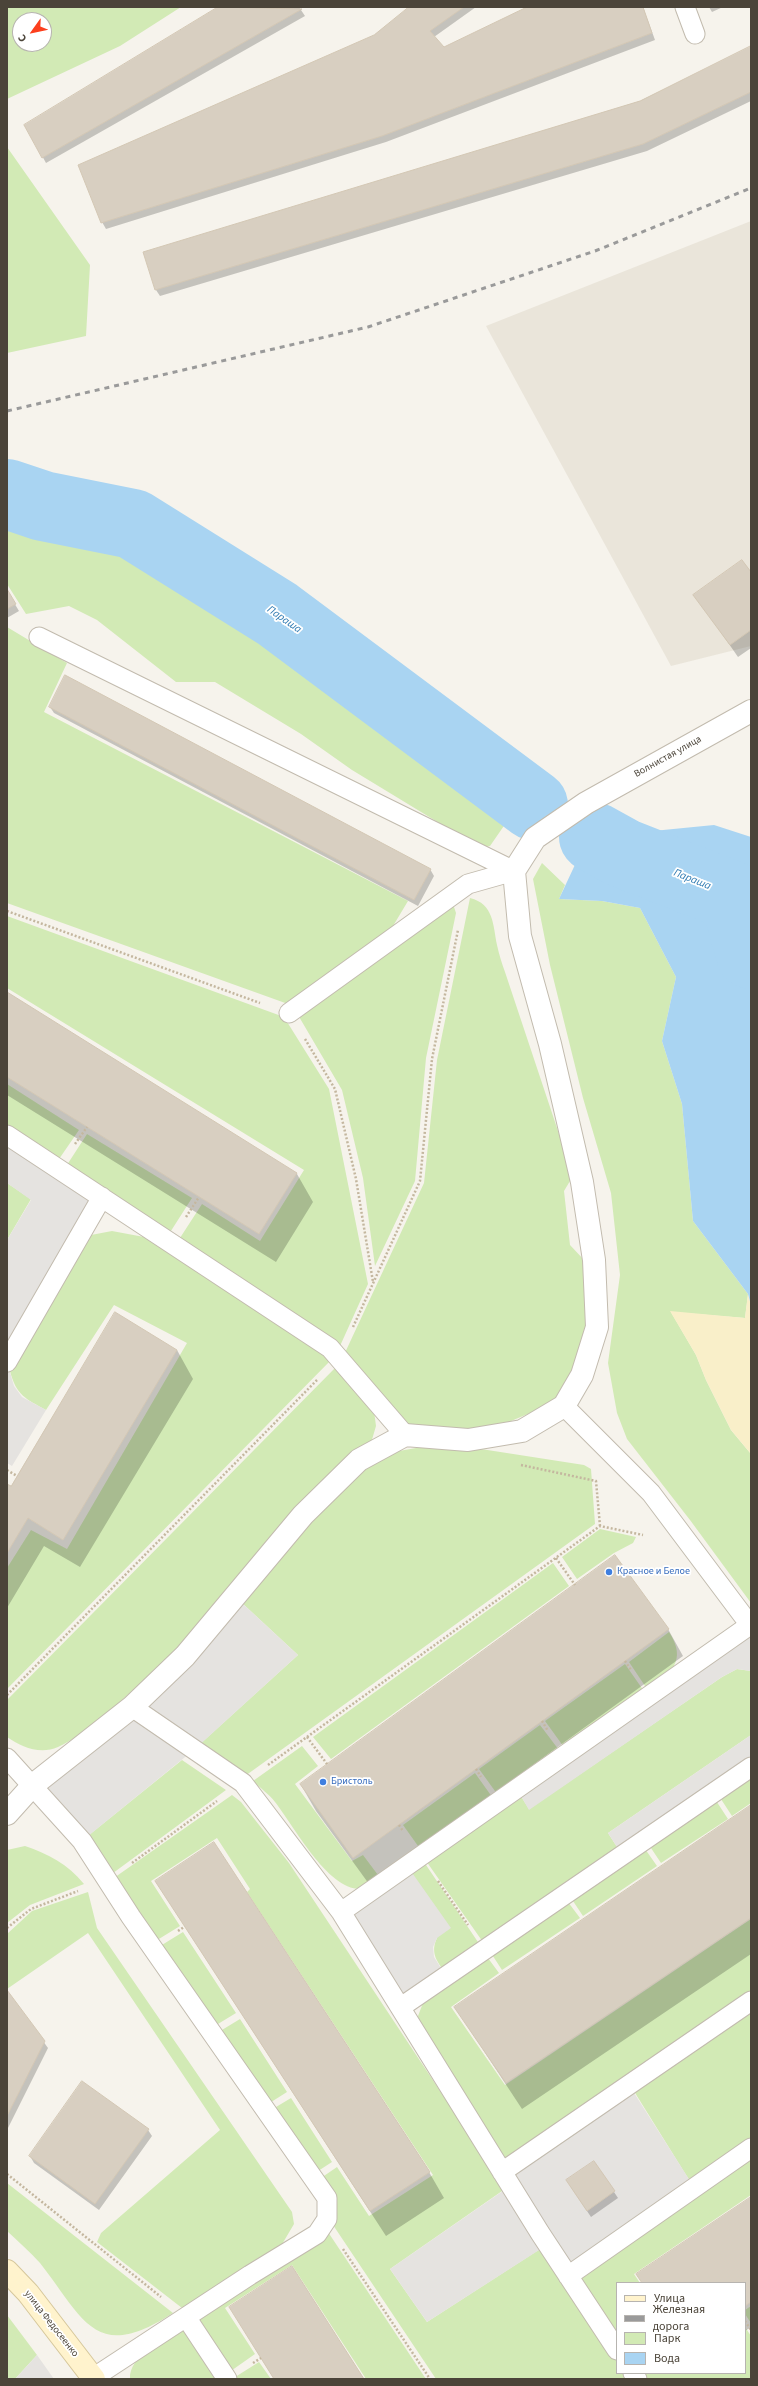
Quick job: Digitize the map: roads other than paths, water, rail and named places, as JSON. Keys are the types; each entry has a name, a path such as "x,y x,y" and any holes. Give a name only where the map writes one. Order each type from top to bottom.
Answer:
{"main road":[{"name":"улица Федосеенко","path":"7,2271 28,2293 94,2379"}],"street":[{"name":"Волнистая улица","path":"514,871 536,838 586,803 751,711"},
{"path":"7,1814 34,1785 132,1707 185,1656 302,1515 359,1460 405,1434 468,1440 522,1432 564,1406 582,1375 597,1327 594,1260 582,1182 550,1044 520,936 514,871"}],"lane":[{"path":"685,7 695,34"},
{"path":"39,637 514,871"},
{"path":"289,1014 468,884 514,871"},
{"path":"7,1135 330,1348 405,1434"},
{"path":"7,1362 102,1197"},
{"path":"341,1912 422,1857 751,1625 651,1493 564,1406"},
{"path":"132,1707 243,1783 341,1912 502,2172 616,2348"},
{"path":"7,1758 34,1785 82,1841 327,2198 327,2218 317,2234 186,2317 94,2379"},
{"path":"401,2007 751,1767"},
{"path":"502,2172 751,2001"},
{"path":"568,2276 751,2148"},
{"path":"186,2317 227,2379"}],"water":[{"path":"714,825 751,837 751,1305 748,1294 693,1221 682,1104 662,1041 676,977 640,908 602,901 559,899 580,854 653,831"}],"waterway":[{"name":"Параша","path":"7,494 43,506 133,524 277,614 533,805"},
{"name":"Параша","path":"594,837 623,853 735,897 751,954"}],"railway":[{"path":"7,411 368,327 595,251 751,188"}],"place":[{"name":"Красное и Белое","path":"609,1572"},
{"name":"Бристоль","path":"323,1782"}]}
